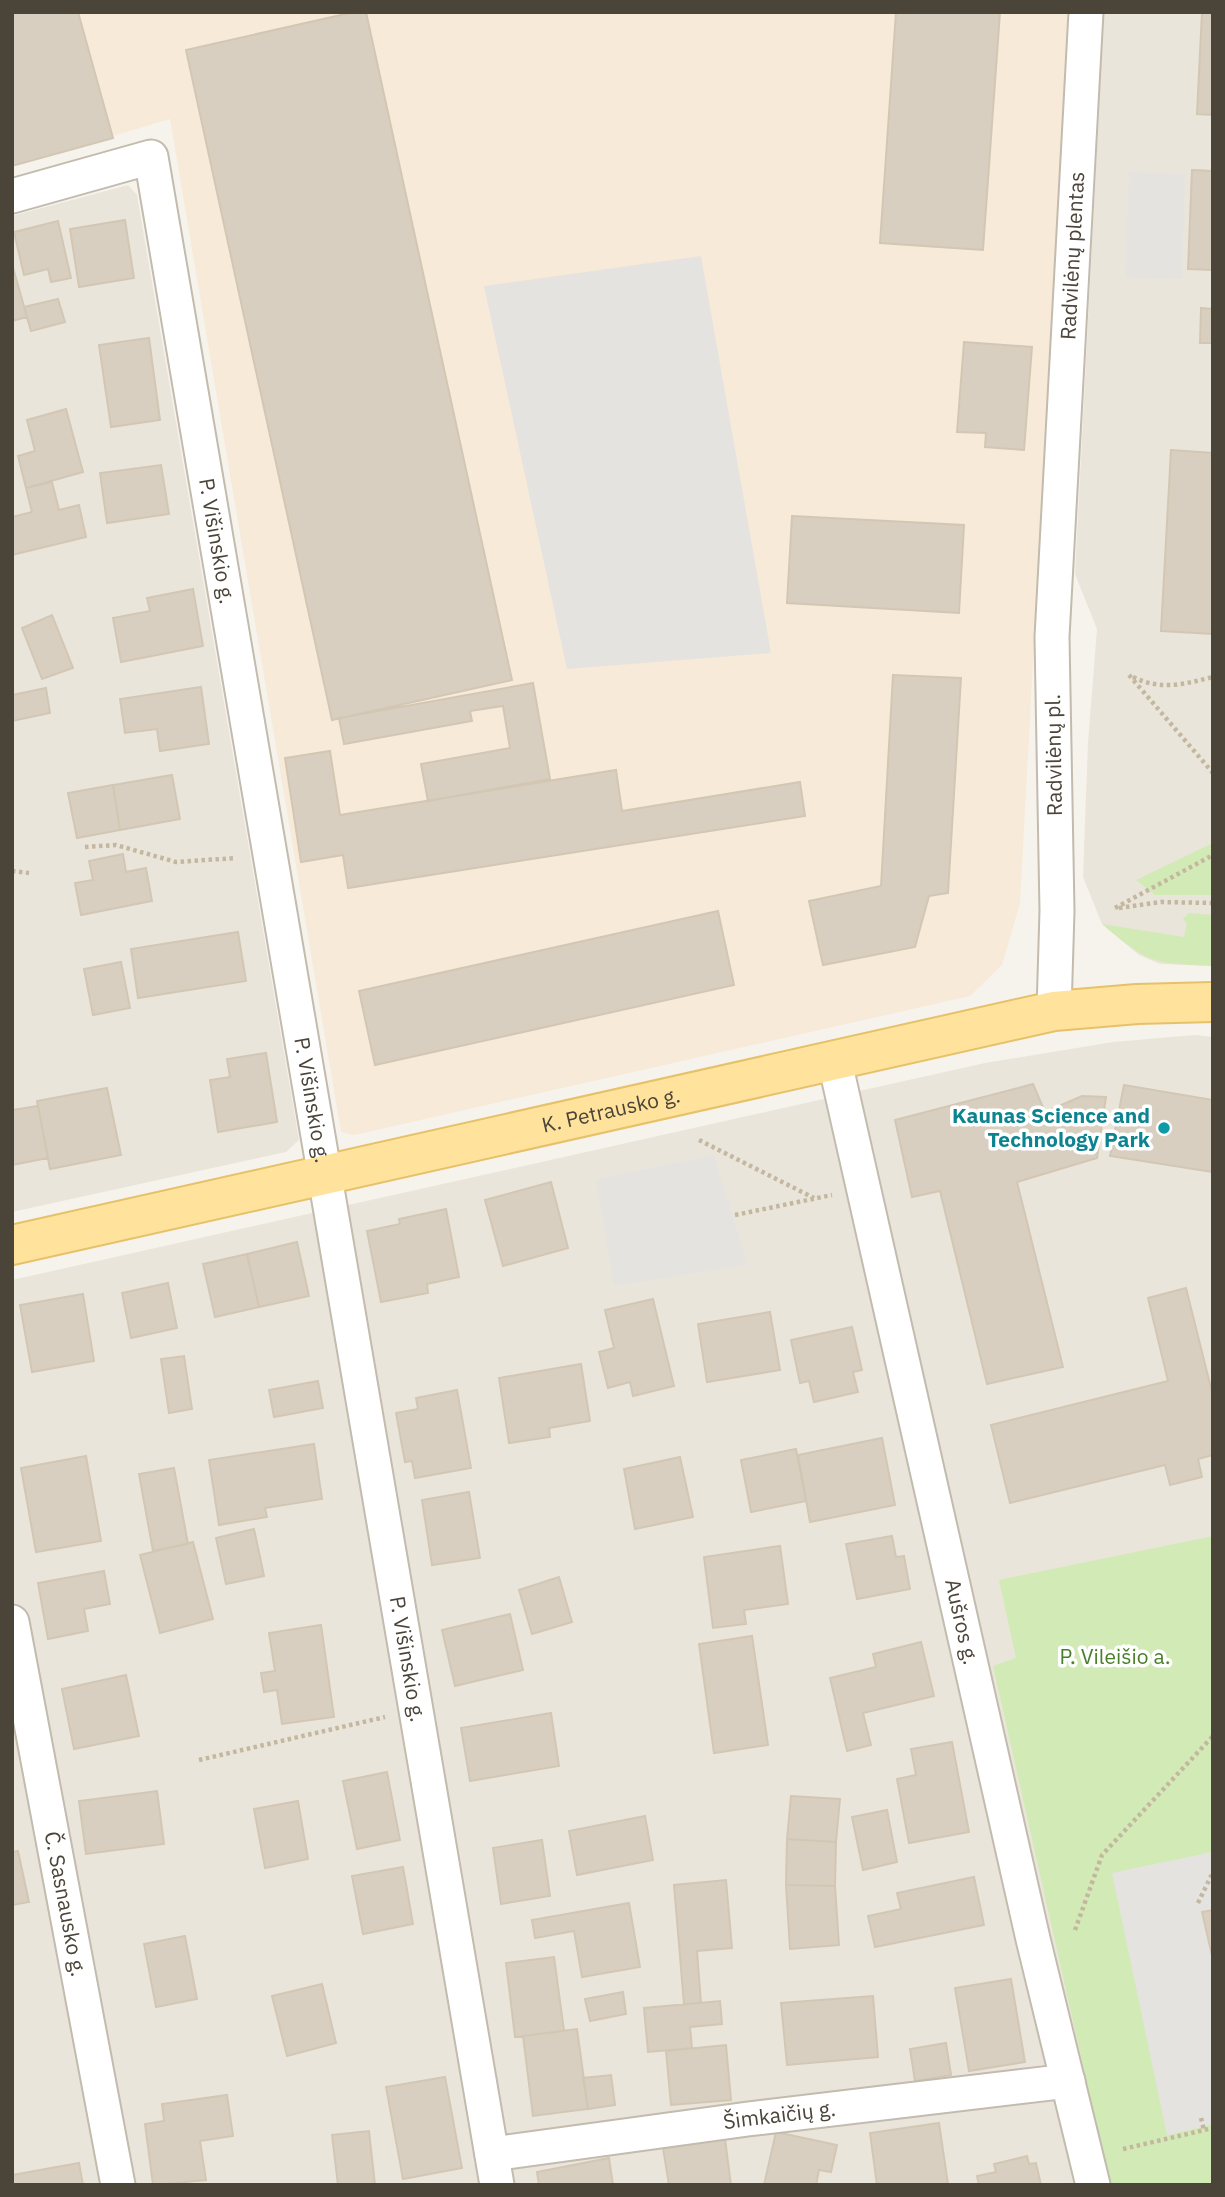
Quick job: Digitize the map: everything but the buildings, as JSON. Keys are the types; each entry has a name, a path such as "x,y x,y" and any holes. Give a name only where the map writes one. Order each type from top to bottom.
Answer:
{"main road":[{"name":"K. Petrausko g.","path":"12,1245 581,1118 834,1058 1054,1011 1137,1004 1213,1002"}],"street":[{"name":"Radvilėnų plentas","path":"1059,500 1086,12"},
{"name":"P. Višinskio g.","path":"12,196 151,157 494,2169"},
{"name":"Radvilėnų pl.","path":"1054,1011 1056,898 1052,636 1059,500"},
{"name":"Aušros g.","path":"834,1058 1093,2185"},
{"name":"Č. Sasnausko g.","path":"12,1622 118,2185"},
{"name":"Šimkaičių g.","path":"494,2169 748,2119 1068,2081"}],"path":[{"path":"1213,677 1175,687 1147,684 1129,676 1213,773"},
{"path":"85,847 117,845 176,862 205,862 270,853"},
{"path":"1213,855 1115,908 1161,902 1213,903"},
{"path":"12,871 29,873"},
{"path":"699,1140 814,1198"},
{"path":"735,1215 863,1188"},
{"path":"199,1760 416,1710"},
{"path":"1075,1930 1102,1856 1213,1737"},
{"path":"1198,1903 1213,1872"},
{"path":"1201,2118 1204,2130"},
{"path":"1123,2149 1213,2128"}],"shaded area":[{"path":"12,12 1068,12 1020,903 1002,965 970,996 354,1135 341,1132 170,119 12,166"},
{"path":"1104,12 1213,12 1213,966 1160,964 1139,955 1102,924 1083,877 1088,742 1097,629 1075,574"},
{"path":"1129,172 1185,174 1182,279 1125,278"},
{"path":"128,185 137,195 299,1140 286,1152 12,1212 12,216"},
{"path":"701,256 771,653 567,669 484,286"},
{"path":"1195,1035 1213,1037 1213,2185 12,2185 12,1280 985,1063 1113,1042"},
{"path":"714,1155 748,1265 614,1286 596,1179"},
{"path":"1213,1852 1213,1910 1202,1913 1213,1960 1213,2124 1167,2135 1112,1873"}],"green space":[{"path":"1213,843 1213,895 1155,895 1136,880"},
{"path":"1189,913 1213,915 1213,966 1176,964 1152,959 1130,947 1102,924 1184,937 1187,924 1183,919"},
{"name":"P. Vileišio a.","path":"1213,1536 1213,1852 1113,1873 1168,2135 1213,2124 1213,2185 1110,2185 993,1666 1016,1658 999,1580"}],"place":[{"name":"Kaunas Science and Technology Park","path":"1164,1128"}]}
